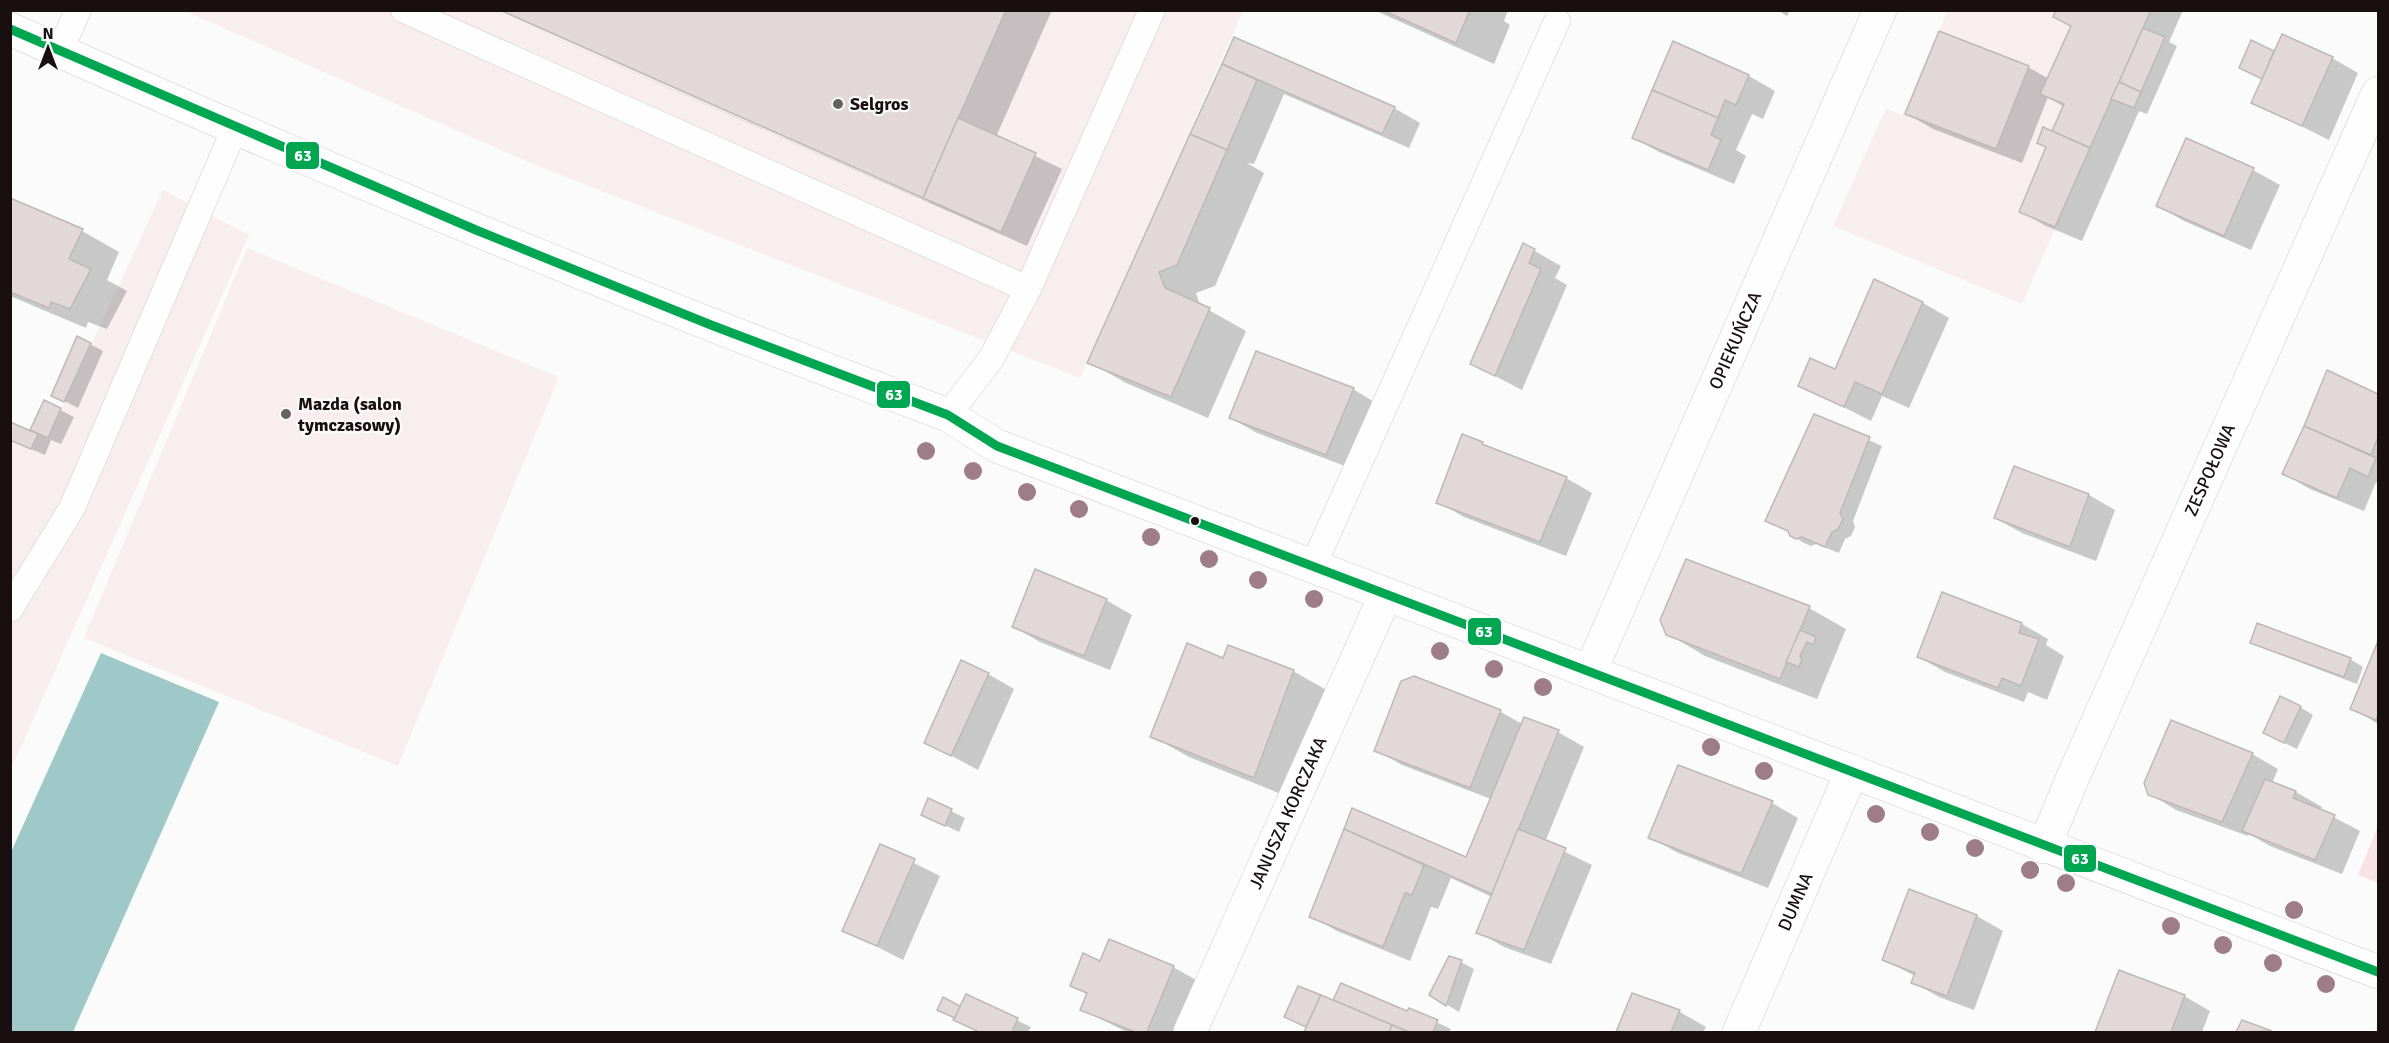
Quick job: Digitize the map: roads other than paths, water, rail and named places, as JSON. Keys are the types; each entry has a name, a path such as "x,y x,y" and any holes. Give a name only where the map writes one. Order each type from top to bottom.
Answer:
{"street":[{"name":"OPIEKUŃCZA","path":"1590,672 1880,10"},
{"path":"10,29 482,233 948,415 997,446 1852,771 2044,847 2379,972"},
{"name":"ZESPOŁOWA","path":"2044,847 2073,777 2379,93"},
{"name":"JANUSZA KORCZAKA","path":"1190,1032 1386,594"},
{"name":"DUMNA","path":"1739,1032 1852,771"}],"lane":[{"path":"60,51 78,10"},
{"path":"404,10 1028,289"},
{"path":"948,415 991,359 1028,289 1152,10"},
{"path":"1314,566 1557,21"},
{"path":"10,609 72,508 235,128"}],"water":[{"path":"101,653 219,702 73,1032 11,1032 11,852"}],"place":[{"name":"Selgros","path":"838,104"},
{"name":"Mazda (salon tymczasowy)","path":"286,414"}]}
